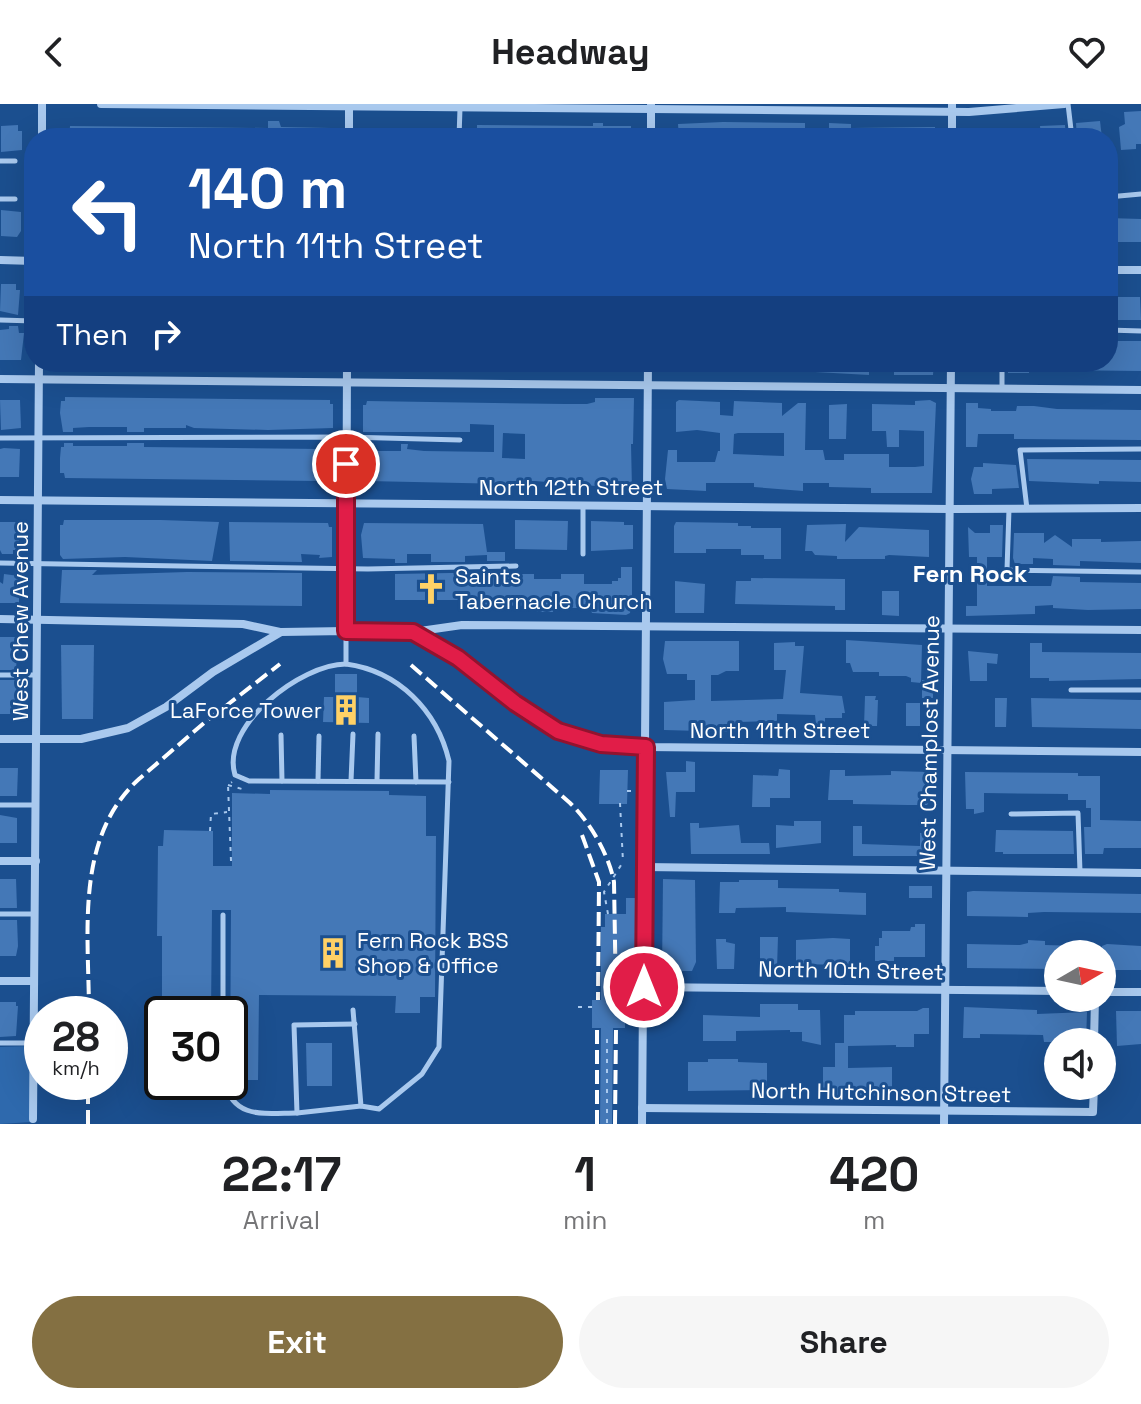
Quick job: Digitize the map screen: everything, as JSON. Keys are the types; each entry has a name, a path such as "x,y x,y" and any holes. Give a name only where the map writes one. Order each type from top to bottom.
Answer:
{"street":[{"path":"42,104 42,128"},
{"path":"101,104 460,108 952,108 1066,104"},
{"path":"349,106 349,128"},
{"path":"651,106 651,128"},
{"path":"0,260 24,261"},
{"path":"1118,270 1141,270"},
{"name":"West Chew Avenue","path":"34,996 39,372"},
{"path":"346,631 347,372"},
{"path":"642,1124 648,372"},
{"name":"West Champlost Avenue","path":"944,1124 951,372"},
{"path":"0,379 1141,390"},
{"name":"North 12th Street","path":"0,500 1141,508"},
{"path":"0,619 243,624 281,632"},
{"path":"413,632 462,625 1141,630"},
{"name":"North 11th Street","path":"0,739 81,739 128,728 166,707 213,672 281,632 346,631 413,632 458,658 515,703 558,731 601,744 1141,752"},
{"path":"0,861 36,861"},
{"path":"644,867 1141,873"},
{"path":"0,981 34,981"},
{"name":"North 10th Street","path":"644,987 1044,991"},
{"path":"1116,992 1141,992"},
{"name":"West Chew Avenue","path":"33,1100 33,1119"},
{"path":"1090,1124 1089,1112 1093,1112 1093,1100"},
{"name":"North Hutchinson Street","path":"642,1108 1089,1112"}],"lane":[{"path":"1066,104 1070,128"},
{"path":"459,128 460,108"},
{"path":"0,161 15,161"},
{"path":"1118,196 1141,194"},
{"path":"0,199 15,199"},
{"path":"0,320 24,321"},
{"path":"1118,330 1141,331"},
{"path":"1002,372 1002,389"},
{"path":"0,438 346,437 460,440"},
{"path":"1027,509 1020,450 1141,449"},
{"path":"583,506 583,554"},
{"path":"1009,509 1007,570 1141,572"},
{"path":"0,563 347,568 516,566"},
{"path":"346,631 346,664"},
{"path":"232,1100 252,1113 297,1113 361,1106 379,1109 422,1074 439,1047 449,782 449,761 434,724 416,698 387,676 346,664 327,666 287,685 259,710 246,729 234,758 235,775 249,781 449,782"},
{"path":"0,675 36,675"},
{"path":"1071,690 1141,690"},
{"path":"351,781 353,734"},
{"path":"377,781 378,734"},
{"path":"281,735 282,781"},
{"path":"318,781 319,736"},
{"path":"414,736 416,782"},
{"path":"0,805 37,805"},
{"path":"1011,814 1078,813 1080,872"},
{"path":"0,914 35,914"},
{"path":"223,915 223,996"},
{"path":"353,1010 361,1106"},
{"path":"297,1113 294,1025 355,1024"},
{"path":"0,1043 24,1043"}],"path":[{"path":"228,785 232,782"},
{"path":"228,785 235,789 250,789"},
{"path":"228,785 231,861"},
{"path":"627,791 632,791"},
{"path":"608,914 604,892 623,862 620,803"},
{"path":"210,831 211,814 228,812"},
{"path":"622,988 627,988"},
{"path":"578,1007 592,1007"},
{"path":"607,1039 607,1124"}],"shaded area":[{"path":"24,1046 24,1100 31,1100 31,1122 0,1124 0,1047"}],"building":[{"path":"1141,111 1141,144 1136,144 1136,149 1121,150 1119,127 1125,124 1124,112"},
{"path":"268,121 279,121 281,127 331,128 268,128"},
{"path":"1100,121 1101,128 1076,128 1076,123"},
{"path":"593,123 603,123 603,126 631,128 477,128 477,125 593,126"},
{"path":"805,123 805,128 678,128 678,124"},
{"path":"829,123 851,124 851,128 829,128"},
{"path":"18,125 18,131 22,131 22,150 1,152 1,126"},
{"path":"1065,125 1065,128 1040,128"},
{"path":"70,126 268,128 70,128"},
{"path":"935,127 935,128 851,128"},
{"path":"1,210 21,212 21,231 17,237 1,236"},
{"path":"1118,218 1141,219 1141,242 1118,242"},
{"path":"1,284 16,284 16,290 20,290 18,315 0,311"},
{"path":"1118,297 1140,297 1141,320 1118,320"},
{"path":"9,326 18,326 19,333 24,333 21,360 0,360 0,330 9,329"},
{"path":"1118,341 1141,341 1141,371 1118,371"},
{"path":"815,372 869,372 869,375"},
{"path":"894,372 933,372 933,375 894,375"},
{"path":"65,397 330,400 333,404 333,428 268,430 194,428 186,425 186,428 144,428 144,432 127,432 127,427 89,427 63,432 60,413 61,401 65,401"},
{"path":"595,398 634,398 632,489 535,481 509,481 509,484 366,481 362,476 363,443 374,443 373,451 401,451 401,444 408,444 407,449 424,451 494,452 494,425 470,424 470,432 363,432 363,405 367,401 595,402","holes":["503,433 525,434 525,459 502,458"]},
{"path":"0,400 20,400 21,428 1,430"},
{"path":"930,400 936,403 932,493 871,493 871,488 829,487 829,483 803,483 803,491 754,487 754,483 706,483 706,491 667,489 668,450 677,450 677,462 715,462 720,451 720,433 697,430 676,432 676,402 720,402 720,415 733,416 734,401 782,403 782,416 798,403 806,403 805,450 823,450 825,460 844,460 844,454 889,454 889,467 915,467 924,466 924,431 899,430 899,447 887,447 886,431 872,431 872,404 915,405 915,401","holes":["784,433 784,456 733,454 734,434"]},
{"path":"966,403 978,403 978,408 991,411 1016,411 1017,406 1141,410 1141,440 1014,439 1014,434 978,434 977,447 966,447"},
{"path":"847,404 846,439 829,439 829,405"},
{"path":"64,443 73,443 73,446 144,443 144,447 333,447 333,469 329,480 320,481 65,478 64,473 60,473 61,447"},
{"path":"0,449 20,449 19,477 0,477"},
{"path":"1027,459 1141,460 1141,482 1029,481"},
{"path":"983,463 1016,465 1019,488 992,489 992,494 974,494 971,479 974,467 983,467"},
{"path":"64,520 219,522 212,561 125,557 63,559 60,555 60,525"},
{"path":"515,520 568,521 567,550 515,549"},
{"path":"591,521 633,525 633,549 591,551"},
{"path":"0,522 19,522 19,550 13,550 13,554 2,554 0,550"},
{"path":"229,522 328,523 332,527 332,557 301,554 302,562 230,561"},
{"path":"676,522 738,523 738,526 751,528 781,528 781,559 741,555 741,549 674,553"},
{"path":"364,523 483,524 487,552 505,552 505,561 487,561 487,555 465,556 465,562 431,562 431,554 407,554 407,563 395,563 395,559 363,558 361,535"},
{"path":"846,524 845,542 859,527 929,530 929,557 889,555 885,559 837,559 837,556 815,555 812,551 805,551 807,525"},
{"path":"990,525 1003,525 1002,557 987,557 987,586 1051,586 1053,576 1080,577 1080,582 1141,583 1141,609 1088,610 1053,608 1053,605 1035,606 1035,614 966,616 966,606 977,606 977,557 969,557 968,527 975,533 990,533"},
{"path":"1014,533 1044,533 1044,543 1055,535 1072,547 1072,539 1141,541 1141,563 1080,561 1080,566 1053,565 1053,559 1033,558 1033,564 1015,564"},
{"path":"621,567 632,567 632,601 630,613 626,615 592,613 590,608 554,608 553,612 537,612 536,606 462,605 462,600 395,600 395,574 505,572 534,574 534,579 561,579 561,574 584,574 584,584 612,584 612,581 621,578"},
{"path":"62,570 97,570 92,575 302,573 302,606 60,603"},
{"path":"4,574 19,576 19,603 0,603 0,582 3,584"},
{"path":"751,578 845,579 845,610 835,610 835,606 735,604 736,581 751,581"},
{"path":"675,581 705,584 704,613 675,613"},
{"path":"882,591 899,591 899,616 882,615"},
{"path":"0,637 18,637 16,670 0,670"},
{"path":"846,640 922,645 921,683 911,682 911,678 906,676 853,672 850,663 846,663"},
{"path":"665,641 739,641 739,671 711,675 711,701 783,699 786,670 774,670 774,643 795,642 795,646 804,646 800,693 842,696 845,713 842,713 842,718 825,718 825,724 816,724 815,715 777,714 777,721 739,722 738,732 664,730 664,702 695,700 695,680 687,680 687,674 667,674 663,659"},
{"path":"1030,643 1042,643 1042,652 1141,653 1141,679 1049,681 1049,678 1030,678"},
{"path":"61,645 94,645 93,719 62,719"},
{"path":"968,651 998,654 997,664 987,663 987,681 970,681"},
{"name":"LaForce Tower","path":"335,674 357,674 357,697 369,698 369,723 323,722 324,697 335,697"},
{"path":"0,680 16,680 18,714 0,714"},
{"path":"922,680 933,680 933,698 922,698"},
{"path":"865,696 876,696 875,700 878,700 877,726 864,726"},
{"path":"995,698 1007,698 1006,727 995,727"},
{"path":"1031,698 1141,700 1141,729 1032,727"},
{"path":"906,703 920,703 920,726 906,726"},
{"path":"686,761 695,762 695,792 676,792 675,817 670,817 666,772 686,772"},
{"path":"0,768 18,768 17,796 0,796"},
{"path":"779,769 790,770 790,798 770,798 770,807 752,807 753,775 778,776"},
{"path":"600,770 628,770 627,804 599,804"},
{"path":"830,770 845,770 845,776 891,775 891,771 930,772 930,801 927,805 907,805 853,804 853,800 828,800"},
{"path":"965,772 1100,776 1100,820 1141,821 1141,848 1104,848 1103,854 1085,854 1084,827 1091,827 1091,808 1086,808 1086,800 1068,800 1068,794 984,793 984,812 974,814 974,809 966,809"},
{"name":"Fern Rock BSS Shop & Office","path":"270,790 389,791 389,795 426,796 426,836 436,836 435,997 420,997 420,1013 395,1013 396,996 259,995 258,1080 248,1080 248,996 230,996 231,910 212,910 211,996 162,996 162,936 157,936 158,846 163,846 164,830 213,831 213,866 232,866 232,793 270,794"},
{"path":"0,815 17,818 17,843 0,843"},
{"path":"794,821 821,821 821,843 776,848 776,825 794,826"},
{"path":"690,823 699,823 699,828 739,825 741,843 769,843 770,854 691,854"},
{"path":"853,826 862,826 862,844 920,846 920,833 932,833 932,856 853,856"},
{"path":"996,830 1073,831 1074,854 995,852"},
{"path":"0,879 16,879 17,908 0,908"},
{"path":"663,879 695,880 696,962 692,971 662,971"},
{"path":"778,880 778,888 839,889 839,892 866,893 866,915 786,912 786,907 736,908 735,913 719,913 720,882"},
{"path":"909,886 932,886 932,898 909,898"},
{"path":"967,892 1141,894 1141,913 1044,912 1028,913 1028,917 967,916"},
{"path":"626,898 635,898 636,965 613,965 613,990 634,992 634,1001 625,1001 625,1028 613,1028 612,1124 600,1124 601,1028 592,1028 592,1000 601,1000 601,927 605,927 605,914 626,914"},
{"path":"0,920 17,920 16,956 0,956"},
{"path":"915,924 925,924 925,957 894,957 894,961 875,961 875,946 879,946 882,931 910,931"},
{"path":"760,937 778,937 777,968 760,968"},
{"path":"716,939 726,939 726,942 735,944 734,969 717,969"},
{"path":"850,939 850,965 796,964 796,940"},
{"path":"1028,940 1044,941 1044,969 967,968 967,944 1028,943"},
{"path":"1116,945 1141,946 1141,970 1116,970"},
{"path":"0,1002 16,1002 18,1006 16,1036 0,1037"},
{"path":"760,1004 798,1004 798,1010 820,1010 821,1045 802,1041 802,1032 790,1030 736,1031 736,1041 703,1041 703,1015 760,1017"},
{"path":"964,1007 1037,1010 1037,1014 1087,1012 1086,1028 1044,1028 1044,1042 1043,1035 980,1034 980,1038 963,1038"},
{"path":"929,1008 929,1034 914,1034 914,1047 848,1046 848,1068 892,1067 892,1095 834,1097 832,1089 823,1089 823,1067 835,1067 835,1043 844,1043 844,1015 855,1015 855,1011 917,1011"},
{"path":"1116,1011 1141,1011 1141,1044 1117,1046"},
{"path":"306,1043 332,1043 332,1086 307,1086"},
{"path":"708,1059 767,1063 767,1090 688,1091 688,1062 708,1062"}],"railway":[{"path":"89,996 90,889 104,829 118,803 139,779 204,723 280,664"},
{"path":"411,665 570,803 591,829 608,861 614,882 616,1000"},
{"path":"582,835 599,882 598,1000"},
{"path":"597,1028 597,1124"},
{"path":"615,1124 616,1028"},
{"path":"88,1100 88,1124"}],"place":[{"name":"Saints Tabernacle Church","path":"431,589"},
{"name":"LaForce Tower","path":"346,710"},
{"name":"Fern Rock BSS Shop & Office","path":"333,953"}],"district":[{"name":"Fern Rock","path":"970,573"}],"route":[{"path":"346,464 346,631 413,632 458,658 515,703 558,731 601,744 646,747 644,987"}]}
